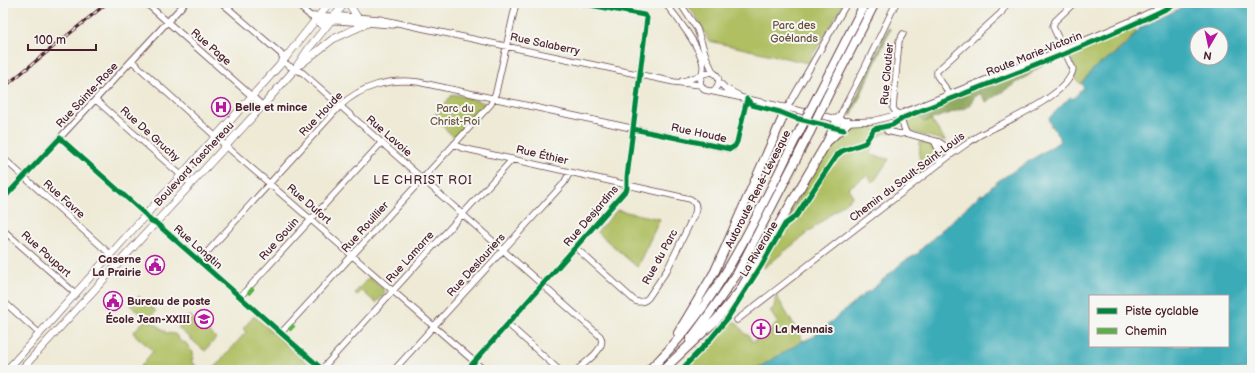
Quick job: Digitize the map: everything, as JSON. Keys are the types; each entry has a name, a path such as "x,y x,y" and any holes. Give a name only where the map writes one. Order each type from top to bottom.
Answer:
{"highway":[{"name":"Autoroute René-Lévesque","path":"649,370 694,320 721,281 738,251 865,3"},
{"name":"Autoroute René-Lévesque","path":"662,370 694,335 729,286 745,259 875,3"},
{"path":"666,352 715,271 787,108"},
{"path":"662,370 712,325 739,292 827,142 838,119"},
{"path":"827,142 848,122"}],"main road":[{"name":"Boulevard Taschereau","path":"7,370 284,60 314,18 328,3"},
{"name":"Boulevard Taschereau","path":"21,370 263,106 295,69 345,3"},
{"path":"350,3 357,17"},
{"path":"295,69 333,38 368,23"}],"street":[{"name":"Rue Page","path":"146,3 263,106"},
{"name":"Rue Sainte-Rose","path":"3,199 185,3"},
{"name":"Rue Lavoie","path":"222,3 280,54 289,66 303,73 602,339 600,349 577,370"},
{"path":"295,3 325,28"},
{"name":"Rue Rouillier","path":"281,333 490,106 494,98 516,3"},
{"name":"Rue Desjardins","path":"467,370 626,191 646,18 643,15 579,3"},
{"path":"665,3 684,26 695,46 702,62 700,85 705,90 838,119 866,67 896,3"},
{"path":"680,3 697,29 707,59 719,82 727,89 745,98"},
{"path":"787,108 847,3"},
{"path":"949,94 937,76 937,72 1001,13 1008,3"},
{"path":"1064,49 1053,24 1074,3"},
{"name":"Route Marie-Victorin","path":"838,119 848,122 872,121 897,115 1128,23 1169,3"},
{"name":"Rue Salaberry","path":"314,18 357,17 379,19 674,82 700,85"},
{"name":"Rue Salaberry","path":"333,18 368,23 411,26"},
{"name":"Rue Cloutier","path":"897,115 893,108 899,41 903,34"},
{"name":"Chemin du Sault-Saint-Louis","path":"737,320 952,154 979,136 1037,106 1060,88 1070,77 1073,69 1064,49"},
{"name":"Rue Dufort","path":"132,61 226,146 484,370"},
{"path":"702,75 709,72 714,74"},
{"name":"Rue Salaberry","path":"674,82 689,80 702,75"},
{"name":"Rue Houde","path":"199,261 340,106 353,96 377,84 397,81 418,82 730,149 735,146 737,142 745,98"},
{"path":"712,91 718,87 719,82"},
{"name":"Rue De Gruchy","path":"96,100 191,184"},
{"path":"897,115 902,122 906,133"},
{"path":"887,131 900,134 906,133 944,144 952,154"},
{"name":"Rue Longtin","path":"60,138 322,370"},
{"path":"934,141 940,152 939,164"},
{"name":"Rue Gouin","path":"240,297 382,142"},
{"name":"Rue Éthier","path":"454,144 462,148 627,184"},
{"name":"Rue Favre","path":"3,158 111,255"},
{"name":"Rue Lamarre","path":"322,370 512,159"},
{"name":"Rue Deslauriers","path":"394,370 564,183 570,172"},
{"name":"Rue du Parc","path":"576,248 635,301 642,302 648,298 664,274 681,242 695,213 696,205 694,201 690,199 627,184"},
{"name":"Rue Poupart","path":"3,230 76,294"},
{"path":"3,301 40,334"},
{"path":"508,324 559,370"}],"green space":[{"name":"Parc des Goélands","path":"686,3 844,3 808,63 709,41 698,19"},
{"path":"1133,26 1136,32 1130,39 1094,70 1081,84 1073,77 1075,68 1069,53"},
{"path":"888,28 890,29 886,39 851,116 851,109"},
{"path":"1046,62 1029,75 986,102 980,93 975,96 968,107 924,122 915,114"},
{"name":"Parc du Christ-Roi","path":"453,94 485,103 454,137 433,117"},
{"path":"915,114 924,122 931,120 946,141 908,130 904,118"},
{"path":"891,122 898,125 900,132 885,133 875,138 871,155 889,159 875,180 872,182 867,175 848,188 853,196 764,268 762,266 787,222 783,224 827,147 844,131 857,126"},
{"path":"920,141 937,149 938,154 936,160 931,165 911,181 906,176 919,167"},
{"path":"617,210 660,219 637,267 597,232"},
{"path":"369,277 385,291 376,303 362,291 357,295 355,293"},
{"path":"776,295 803,341 761,366 751,370 684,370 727,322 736,322 753,342 778,323 770,311 774,307"},
{"path":"139,296 156,311 148,320 151,323 152,321 167,333 175,334 182,343 185,342 193,352 193,359 191,361 201,370 138,370 153,351 133,333 146,319 130,305"},
{"path":"189,315 216,338 205,351 178,328"},
{"path":"254,316 314,369 212,370 246,332 243,329"}],"water":[{"path":"1198,3 1252,3 1252,370 751,370 813,337 868,291 869,292 903,262 919,253 920,250 981,194 983,195 998,181 1060,141 1060,137 1051,126 1049,118 1070,97 1073,99 1084,87 1081,84 1094,68 1119,51 1129,42 1140,28 1185,6"}],"railway":[{"path":"3,88 107,3"}],"marked path":[{"path":"248,294 253,288"},
{"path":"289,330 294,325"}],"cycle path":[{"path":"467,370 627,189 627,177 647,18 644,15 579,3"},
{"name":"La Riveraine","path":"681,370 708,342 727,319 761,266 785,224 796,216 836,156 842,151 865,143 874,129 892,125 905,117 1077,49 1178,3"},
{"path":"747,99 752,105 780,112 795,118 844,130"},
{"path":"633,129 730,149 735,146 737,142 747,99"},
{"path":"3,199 60,138 151,221 156,223 323,370"}],"place":[{"name":"Belle et mince","path":"221,107"},
{"name":"Caserne La Prairie","path":"155,265"},
{"name":"Bureau de poste","path":"113,301"},
{"name":"École Jean-XXIII","path":"204,319"},
{"name":"La Mennais","path":"761,329"}],"district":[{"name":"LE CHRIST ROI","path":"423,180"}]}
